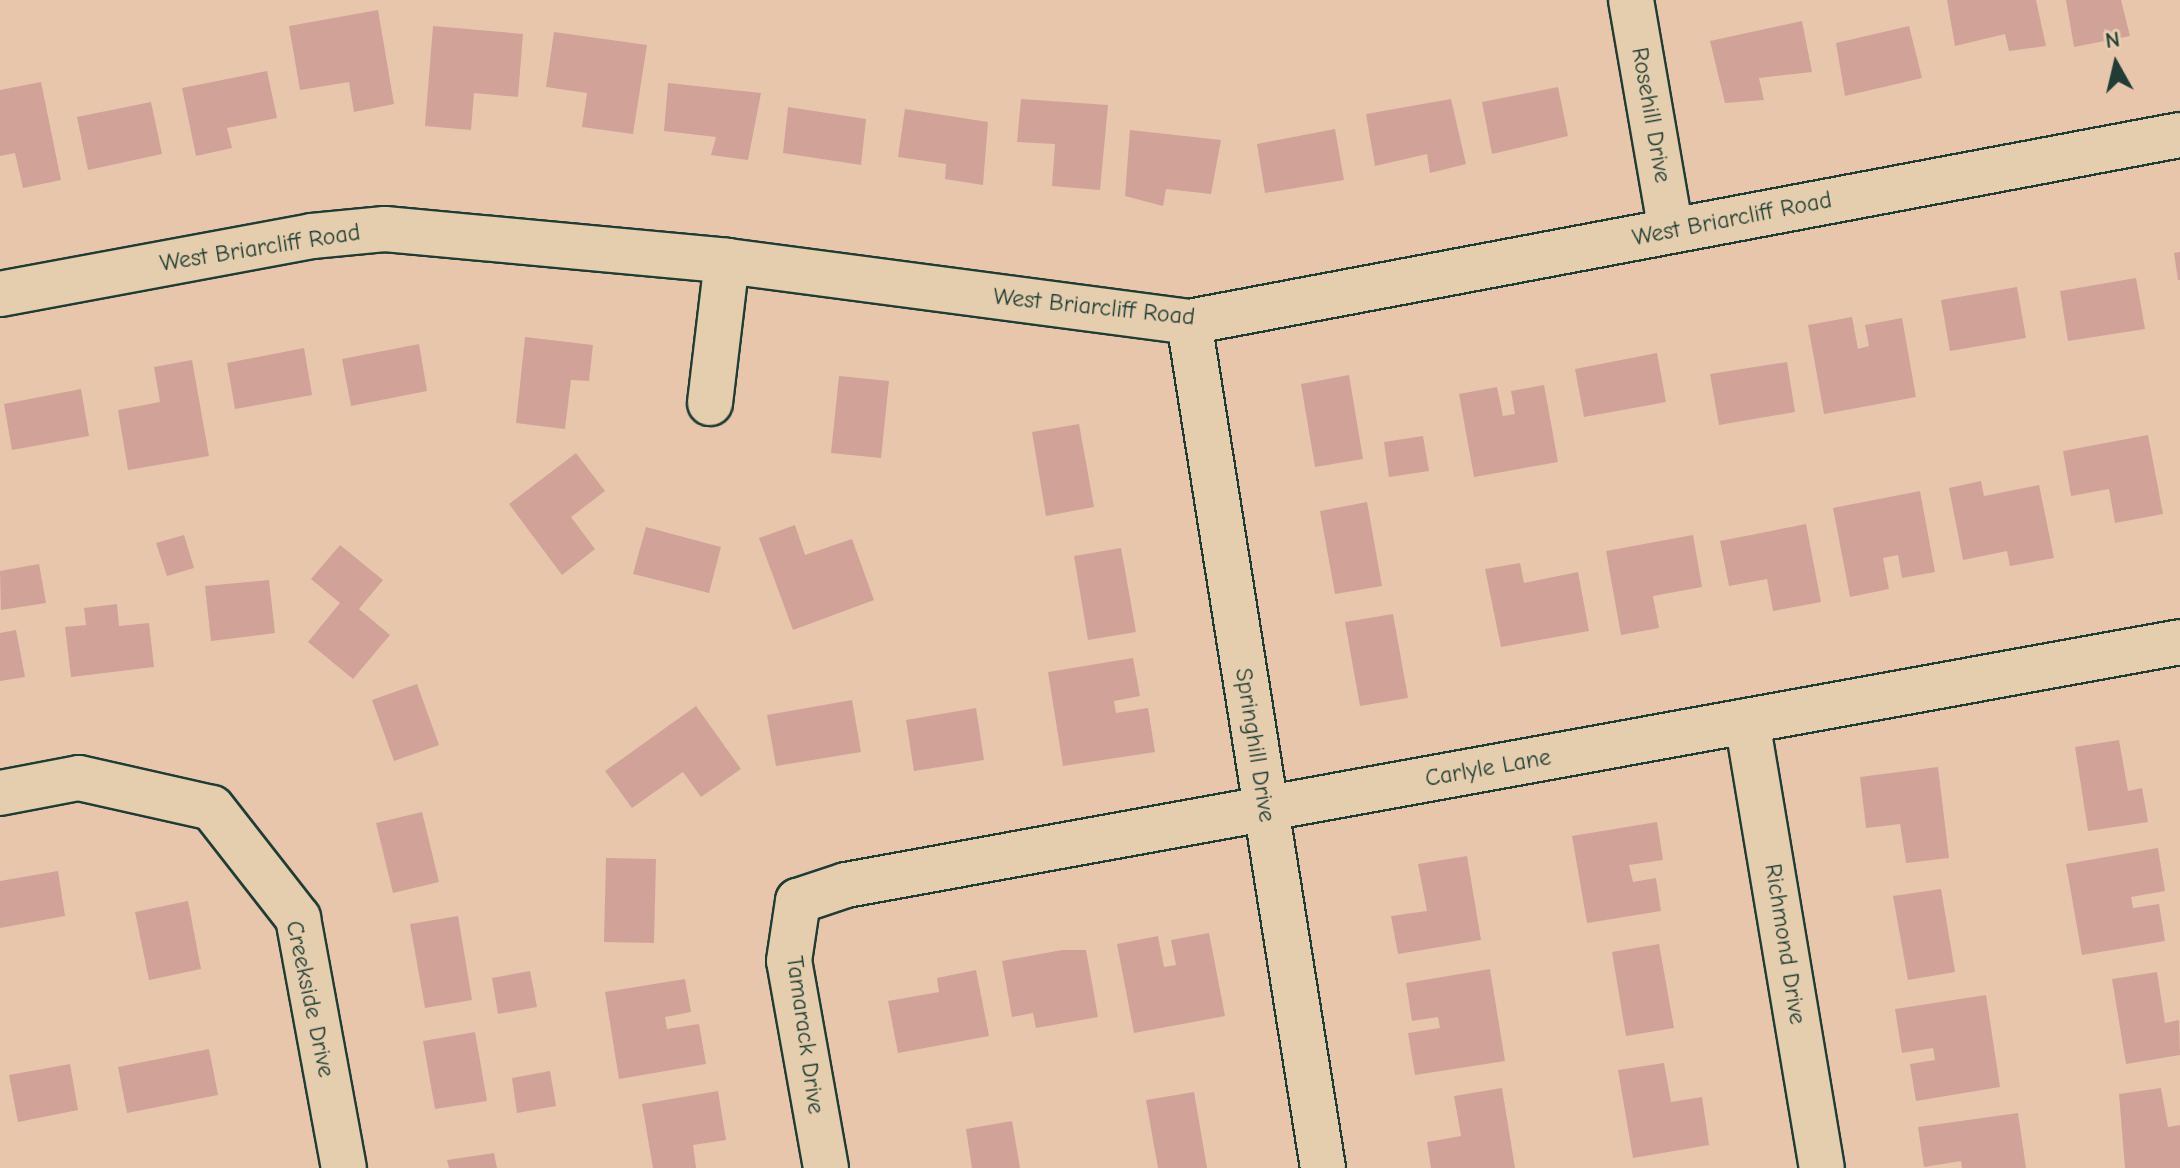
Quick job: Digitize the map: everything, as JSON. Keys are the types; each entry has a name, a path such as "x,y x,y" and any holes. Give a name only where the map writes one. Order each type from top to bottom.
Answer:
{"street":[{"name":"Rosehill Drive","path":"1631,0 1671,231"},
{"name":"West Briarcliff Road","path":"0,294 312,236 385,229 727,261 1189,322 2180,135"},
{"path":"710,403 727,261"},
{"name":"Springhill Drive","path":"1189,322 1323,1168"},
{"name":"Carlyle Lane","path":"798,901 846,885 2180,642"},
{"name":"Richmond Drive","path":"1747,721 1822,1168"},
{"name":"Creekside Drive","path":"0,793 79,778 212,808 298,918 333,1166"},
{"name":"Tamarack Drive","path":"798,901 789,961 826,1168"}],"building":[{"path":"1947,0 2036,0 2046,46 2009,51 2005,34 1955,46"},
{"path":"2066,0 2121,0 2130,36 2074,47"},
{"path":"378,10 394,104 354,112 349,82 300,90 289,26"},
{"path":"1802,21 1812,72 1759,78 1764,100 1725,103 1710,41"},
{"path":"433,26 523,34 518,97 474,93 471,130 425,126"},
{"path":"1909,26 1922,78 1845,96 1836,43"},
{"path":"554,32 647,45 633,134 582,127 587,93 546,87"},
{"path":"267,71 277,118 227,128 232,148 196,156 182,88"},
{"path":"41,82 61,180 23,188 15,153 0,156 0,90"},
{"path":"668,83 761,93 748,160 711,155 716,137 664,131"},
{"path":"1558,87 1568,136 1492,154 1482,102"},
{"path":"1021,99 1108,105 1100,190 1052,186 1055,144 1017,142"},
{"path":"1451,99 1466,164 1430,173 1427,154 1375,166 1366,114"},
{"path":"151,102 162,154 88,170 77,117"},
{"path":"788,107 866,119 861,165 783,153"},
{"path":"905,109 988,122 983,185 945,179 946,164 898,157"},
{"path":"1335,129 1344,180 1265,193 1257,144"},
{"path":"1130,130 1221,140 1211,194 1166,189 1163,206 1125,196"},
{"path":"2180,252 2180,280 2178,280 2174,253"},
{"path":"2136,278 2145,329 2068,341 2060,291"},
{"path":"2017,287 2026,338 1950,351 1941,300"},
{"path":"1852,317 1858,349 1869,346 1865,325 1902,318 1916,397 1824,414 1808,325"},
{"path":"525,337 593,345 589,381 571,380 565,429 516,423"},
{"path":"419,344 427,391 351,406 342,359"},
{"path":"304,348 312,395 235,409 227,363"},
{"path":"1657,353 1666,402 1584,417 1575,369"},
{"path":"192,360 209,456 128,470 118,410 160,402 154,367"},
{"path":"1787,362 1795,412 1719,425 1710,374"},
{"path":"1349,375 1363,459 1315,467 1301,384"},
{"path":"839,376 889,381 881,458 831,453"},
{"path":"1544,385 1558,462 1474,477 1459,394 1497,387 1503,416 1515,414 1511,391"},
{"path":"81,389 89,436 12,450 4,404"},
{"path":"1079,424 1094,507 1046,516 1032,432"},
{"path":"2148,435 2163,514 2115,523 2109,489 2071,496 2063,451"},
{"path":"1423,436 1429,471 1389,477 1384,442"},
{"path":"576,453 605,491 571,517 595,549 562,575 509,504"},
{"path":"1981,481 1984,496 2039,485 2054,558 2010,566 2007,551 1963,560 1949,488"},
{"path":"1920,491 1935,572 1902,578 1898,555 1883,558 1889,589 1850,597 1833,508"},
{"path":"1367,502 1382,586 1335,594 1320,511"},
{"path":"1806,524 1821,602 1773,611 1767,579 1729,586 1720,541"},
{"path":"795,525 805,555 852,539 874,600 793,630 759,538"},
{"path":"646,527 721,547 709,593 633,574"},
{"path":"184,535 194,568 167,576 156,543"},
{"path":"1693,535 1702,587 1653,596 1659,628 1621,635 1606,551"},
{"path":"340,545 383,580 359,609 390,635 353,679 308,642 340,603 311,579"},
{"path":"1121,548 1136,632 1088,640 1074,556"},
{"path":"1520,563 1524,583 1578,572 1589,631 1501,647 1485,569"},
{"path":"39,564 46,603 1,610 0,571"},
{"path":"269,580 275,633 211,641 205,586"},
{"path":"117,604 119,626 149,623 154,667 71,677 65,627 86,625 84,608"},
{"path":"1393,614 1408,698 1360,706 1345,622"},
{"path":"16,630 25,677 0,681 0,633"},
{"path":"1133,658 1140,696 1114,701 1116,713 1148,708 1155,752 1063,766 1048,672"},
{"path":"417,684 439,745 394,761 372,700"},
{"path":"852,700 861,752 776,766 767,715"},
{"path":"696,706 741,769 701,797 683,772 632,808 605,771"},
{"path":"976,708 984,760 914,771 906,720"},
{"path":"2119,740 2128,791 2142,788 2148,822 2088,831 2075,747"},
{"path":"1938,767 1949,858 1906,863 1900,824 1866,828 1860,777"},
{"path":"422,812 439,882 393,893 376,823"},
{"path":"1657,822 1663,860 1629,865 1633,882 1656,878 1661,911 1587,923 1572,836"},
{"path":"2158,848 2165,891 2131,897 2133,908 2159,904 2165,941 2082,955 2066,864"},
{"path":"1467,856 1481,940 1398,954 1391,916 1427,911 1418,864"},
{"path":"606,858 656,859 654,943 604,942"},
{"path":"58,871 65,916 0,928 0,881"},
{"path":"1941,889 1955,972 1908,980 1893,896"},
{"path":"188,901 201,969 149,980 135,912"},
{"path":"458,916 472,1000 425,1008 410,924"},
{"path":"1209,933 1225,1016 1134,1033 1117,944 1158,936 1164,967 1176,965 1171,940"},
{"path":"1659,944 1674,1028 1626,1036 1612,952"},
{"path":"1062,950 1086,950 1098,1017 1036,1028 1033,1013 1012,1017 1002,961"},
{"path":"1490,969 1505,1061 1415,1075 1408,1033 1440,1028 1438,1017 1412,1021 1406,983"},
{"path":"976,970 989,1036 898,1053 888,1001 939,992 937,978"},
{"path":"530,971 537,1007 498,1014 492,978"},
{"path":"2157,972 2165,1023 2179,1020 2180,1055 2126,1064 2112,979"},
{"path":"685,979 691,1012 665,1017 667,1029 699,1024 706,1064 619,1079 605,992"},
{"path":"1986,995 2000,1087 1916,1101 1910,1064 1935,1060 1933,1048 1902,1053 1895,1009"},
{"path":"475,1032 487,1101 435,1109 423,1041"},
{"path":"209,1049 218,1095 127,1113 118,1067"},
{"path":"1664,1063 1671,1102 1702,1097 1709,1145 1633,1158 1618,1070"},
{"path":"70,1064 78,1110 18,1122 9,1075"},
{"path":"550,1071 556,1106 517,1113 512,1078"},
{"path":"1502,1088 1515,1168 1431,1168 1427,1142 1461,1136 1454,1096"},
{"path":"2161,1088 2168,1127 2180,1125 2180,1168 2125,1168 2119,1094"},
{"path":"718,1091 726,1140 693,1145 696,1168 653,1168 642,1104"},
{"path":"1194,1092 1207,1168 1158,1168 1146,1100"},
{"path":"2018,1113 2026,1168 1962,1168 1961,1161 1924,1167 1918,1127"},
{"path":"1012,1121 1020,1168 972,1168 966,1129"},
{"path":"494,1153 497,1168 449,1168 447,1160"}]}
